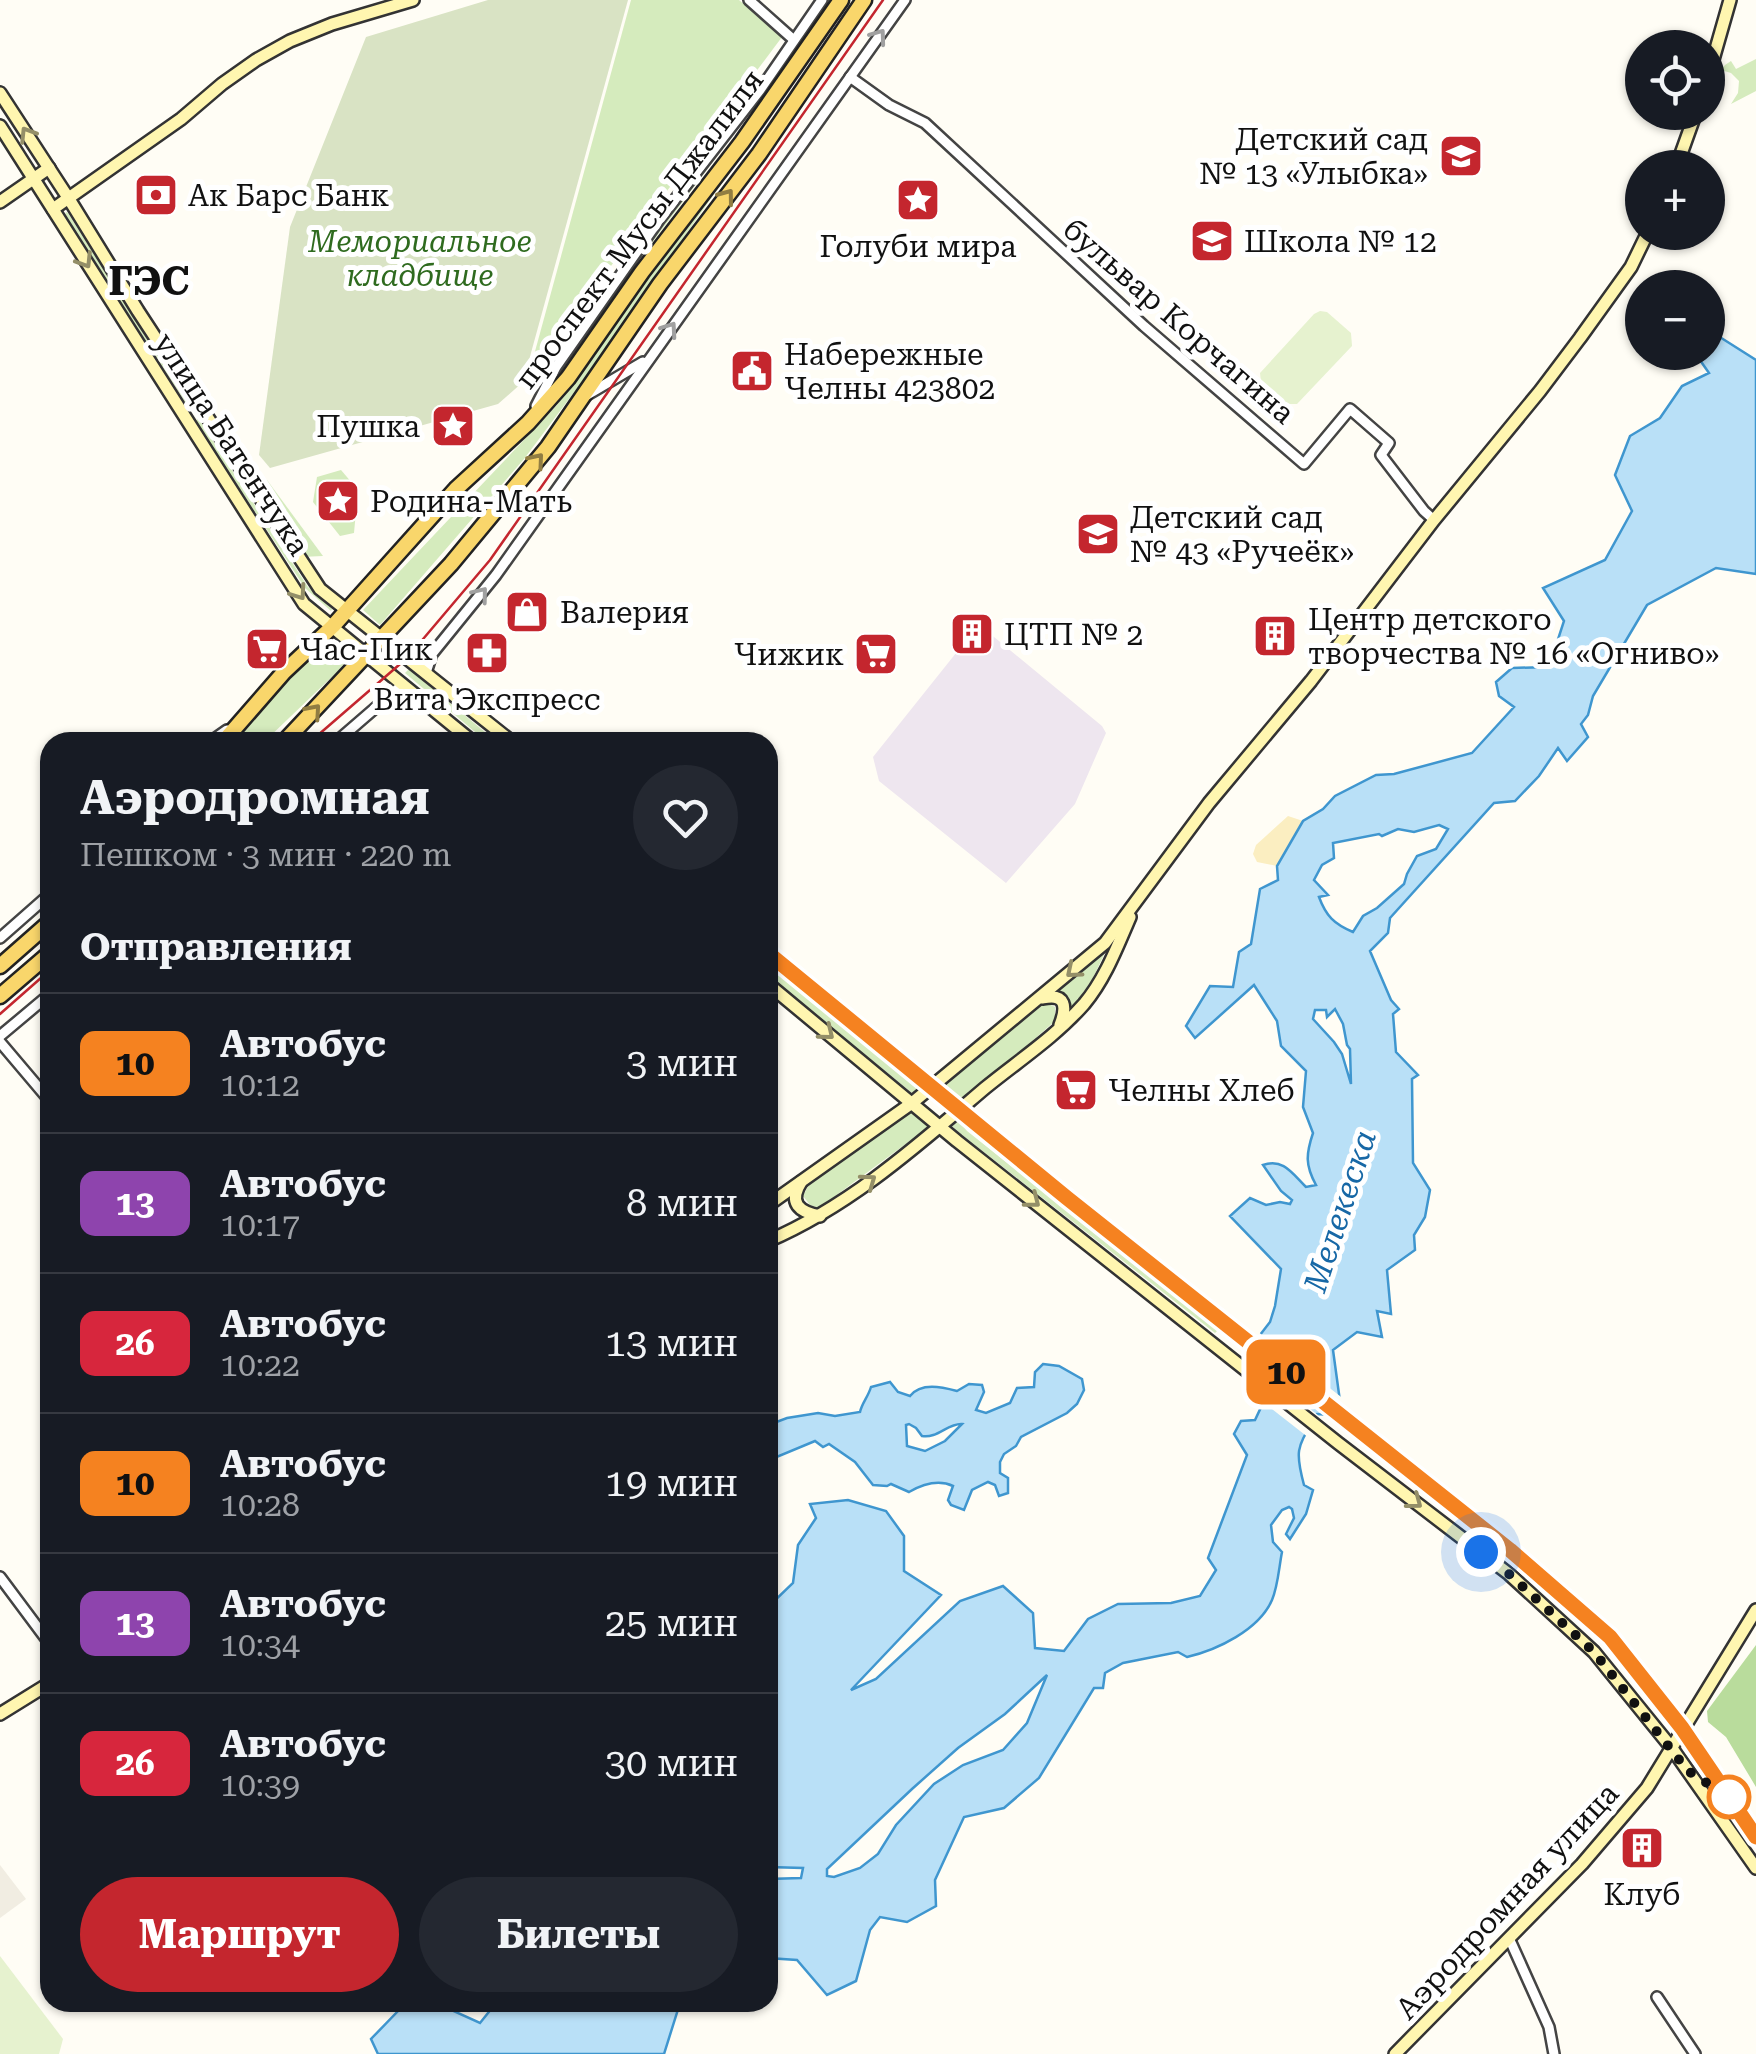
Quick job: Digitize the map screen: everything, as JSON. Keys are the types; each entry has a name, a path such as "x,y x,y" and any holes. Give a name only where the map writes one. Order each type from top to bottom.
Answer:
{"main road":[{"path":"53,209 182,119 256,60 332,24 413,0"},
{"name":"проспект Мусы Джалиля","path":"232,732 284,672 347,611 456,488 528,423 568,378 841,0"},
{"name":"проспект Мусы Джалиля","path":"293,732 451,564 548,448 660,284 759,154 864,0"},
{"path":"1721,30 1730,0"},
{"name":"улица Батенчука","path":"0,93 320,590 500,732"},
{"name":"улица Батенчука","path":"0,126 304,604 461,732"},
{"path":"0,202 48,168"},
{"path":"778,1197 912,1103 1105,943 1209,803 1311,681 1434,520 1528,406 1632,267 1640,250"},
{"path":"190,425 192,414 206,416"},
{"path":"778,1235 820,1216 942,1126 1059,1030 1094,991 1111,963 1138,900"},
{"path":"0,966 40,931"},
{"path":"778,961 1067,1198 1510,1550 1610,1637 1682,1728 1756,1837"},
{"path":"0,996 40,962"},
{"path":"778,992 957,1141 1524,1587 1594,1652 1671,1747 1756,1868"},
{"path":"1038,999 1053,996 1064,1005 1059,1030"},
{"path":"803,1178 794,1192 796,1202 801,1209 820,1216"},
{"name":"Аэродромная улица","path":"1394,2054 1582,1864 1647,1788 1756,1610"},
{"path":"0,1714 40,1689"}],"street":[{"path":"749,0 794,40"},
{"path":"528,423 556,367 822,0"},
{"path":"426,672 432,654 496,575 905,0"},
{"name":"бульвар Корчагина","path":"850,77 889,105 927,125 1144,326 1304,464 1350,409 1388,444 1381,454 1434,520"},
{"path":"580,399 651,357"},
{"path":"348,732 403,684"},
{"path":"225,732 242,720"},
{"path":"0,938 40,903"},
{"path":"40,1003 0,1039 40,1089"},
{"path":"0,1576 40,1630"},
{"path":"1509,1938 1549,2027 1554,2054"},
{"path":"1657,1998 1695,2054"}],"shaded area":[{"path":"988,632 1106,733 1075,804 1006,883 879,781 873,757 964,643 974,650"},
{"path":"0,1865 26,1899 0,1918"}],"green space":[{"name":"Мемориальное кладбище","path":"488,0 628,0 523,382 498,404 270,468 259,455 290,227 366,37"},
{"path":"631,0 739,0 782,37 528,377"},
{"path":"827,0 832,0 642,256 565,368 565,361 638,256"},
{"path":"817,39 821,42 587,375 524,459 380,625 363,610 557,405"},
{"path":"1756,59 1756,91 1731,104 1739,81 1725,71 1725,65 1731,61 1736,69"},
{"path":"68,213 191,407 65,215"},
{"path":"1320,311 1327,312 1351,333 1352,346 1297,404 1284,404 1261,382 1260,373"},
{"path":"198,418 308,587 331,611 305,588 196,422"},
{"path":"341,470 358,490 354,533 340,536 313,502 317,477"},
{"path":"267,480 323,556 301,557 255,485"},
{"path":"331,638 351,655 274,732 242,732"},
{"path":"409,669 485,732 475,732 405,673"},
{"path":"1109,944 1092,980 1070,1011 1066,1000 1054,992 1081,973"},
{"path":"778,973 919,1088 912,1093 778,984"},
{"path":"1045,1002 1055,1007 1055,1021 959,1105 940,1088"},
{"path":"911,1111 930,1126 819,1208 810,1205 803,1196 808,1186"},
{"path":"959,1121 1218,1330 1215,1333 962,1135 952,1126"},
{"path":"1756,1645 1756,1787 1726,1737 1708,1722 1707,1711"},
{"path":"0,1956 63,2039 59,2054 0,2054"}],"sand":[{"path":"1288,816 1303,821 1277,866 1257,862 1253,854 1256,845"}],"water":[{"name":"Мелекеска","path":"1725,340 1756,360 1756,574 1716,568 1647,605 1593,696 1581,724 1588,737 1567,761 1558,748 1515,801 1494,803 1390,918 1388,933 1370,951 1391,1000 1399,1009 1393,1014 1396,1052 1418,1075 1412,1079 1413,1163 1430,1190 1425,1217 1414,1235 1415,1250 1387,1270 1391,1314 1377,1311 1382,1337 1357,1332 1333,1350 1342,1416 1317,1414 1302,1441 1301,1473 1304,1485 1313,1490 1306,1514 1290,1539 1286,1534 1294,1518 1292,1509 1282,1510 1271,1525 1273,1542 1282,1552 1272,1600 1257,1621 1211,1649 1187,1657 1178,1652 1123,1663 1105,1673 1103,1688 1094,1688 1039,1778 1004,1808 964,1817 935,1880 936,1906 907,1922 880,1917 870,1930 856,1981 827,1995 797,1960 778,1959 778,1879 801,1878 803,1868 778,1867 778,1597 793,1583 798,1545 816,1518 810,1504 848,1500 886,1511 904,1536 904,1571 941,1595 851,1690 876,1679 960,1601 1003,1586 1033,1613 1035,1648 1064,1651 1088,1619 1118,1604 1171,1603 1200,1596 1216,1570 1208,1558 1247,1455 1234,1434 1241,1421 1255,1420 1280,1367 1250,1348 1270,1322 1281,1269 1230,1216 1250,1198 1266,1205 1290,1204 1292,1200 1263,1165 1282,1165 1306,1187 1316,1185 1308,1159 1313,1133 1303,1107 1306,1071 1281,1046 1277,1021 1254,985 1195,1038 1186,1026 1210,986 1233,987 1239,952 1251,944 1260,889 1278,880 1277,866 1303,821 1335,796 1376,775 1394,774 1472,753 1514,707 1499,696 1496,682 1512,668 1549,667 1564,621 1543,588 1605,560 1632,511 1615,475 1630,436 1660,418 1682,386 1709,373 1707,370 1725,370","holes":["1439,825 1448,829 1436,849 1417,856 1404,884 1363,916 1353,932 1328,914 1319,897 1328,895 1314,880 1322,865 1334,858 1333,843","1335,1009 1350,1049 1351,1084 1342,1054 1313,1019 1315,1010 1326,1010 1327,1017","1047,1675 1027,1723 1003,1750 963,1765 934,1784 896,1825 878,1854 860,1868 827,1876 827,1869 912,1789"]},
{"path":"1043,1364 1059,1366 1082,1379 1084,1390 1067,1413 1021,1437 1004,1454 1000,1473 1008,1478 1008,1493 999,1496 995,1485 988,1482 972,1490 964,1510 951,1505 948,1500 953,1486 947,1484 931,1483 909,1492 891,1484 873,1485 855,1462 829,1444 823,1447 815,1441 778,1456 778,1421 818,1413 835,1416 860,1412 871,1387 890,1382 898,1392 910,1396 926,1387 957,1391 969,1384 982,1385 984,1392 976,1410 986,1413 1010,1403 1017,1388 1034,1387 1035,1372","holes":["962,1424 945,1441 925,1451 907,1446 906,1425 916,1428 922,1436 938,1433"]},
{"path":"397,2012 456,2012 480,2023 489,2012 677,2012 664,2054 378,2054 371,2039"}],"pier":[{"path":"1257,1331 1345,1400 1347,1416 1343,1421 1333,1421 1272,1372 1274,1369 1246,1352 1245,1346"},
{"path":"1270,1377 1324,1420 1319,1419 1309,1438 1259,1399"}],"tram line":[{"path":"322,732 407,658 490,560 883,0"},
{"path":"0,1014 40,979"}],"bus line":[{"name":"10","path":"778,961 1067,1198 1510,1550 1610,1637 1682,1728 1756,1837"}],"place":[{"name":"Детский сад № 13 «Улыбка»","path":"1461,156"},
{"name":"Ак Барс Банк","path":"156,195"},
{"name":"Голуби мира","path":"918,200"},
{"name":"Школа № 12","path":"1212,241"},
{"name":"Набережные Челны 423802","path":"752,371"},
{"name":"Пушка","path":"453,426"},
{"name":"Родина-Мать","path":"338,501"},
{"name":"Детский сад № 43 «Ручеёк»","path":"1098,534"},
{"name":"Валерия","path":"527,612"},
{"name":"ЦТП № 2","path":"972,634"},
{"name":"Центр детского творчества № 16 «Огниво»","path":"1275,636"},
{"name":"Час-Пик","path":"267,649"},
{"name":"Вита Экспресс","path":"487,653"},
{"name":"Чижик","path":"876,654"},
{"name":"Челны Хлеб","path":"1076,1090"},
{"name":"Клуб","path":"1642,1848"}],"district":[{"name":"ГЭС","path":"149,281"}],"route":[{"path":"1481,1552 1594,1652 1688,1771 1729,1797"}]}
